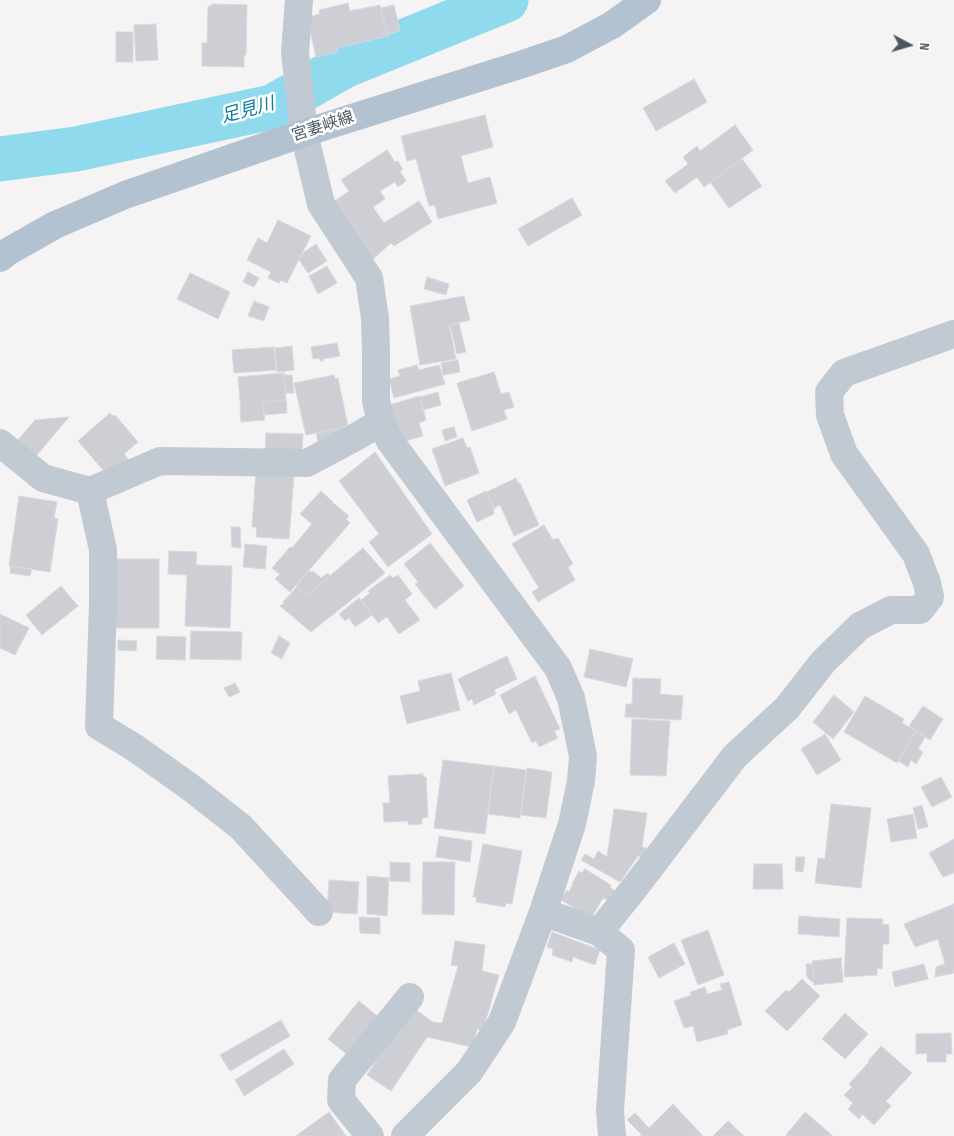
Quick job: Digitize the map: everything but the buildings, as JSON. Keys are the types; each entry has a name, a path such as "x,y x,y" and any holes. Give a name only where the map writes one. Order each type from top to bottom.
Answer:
{"main road":[{"name":"宮妻峡線","path":"0,258 55,225 125,194 303,125 523,64 567,49 612,25 647,0"}],"street":[{"path":"298,0 296,52 303,125 321,204 370,278 375,318 376,401 380,422 390,441 558,668 571,698 583,756 582,781 572,824 543,912 502,1022 469,1072 406,1136"},
{"path":"599,932 735,756 787,708 823,662 860,626 891,610 920,610 930,597 916,554 844,454 830,415 829,392 844,373 954,334"},
{"path":"0,443 43,478 90,491 160,461 307,464 380,422"},
{"path":"90,491 103,550 99,726 135,748 190,787 241,827 319,912"},
{"path":"543,912 599,932 621,950 610,1110 612,1136"},
{"path":"370,1136 341,1100 342,1080 410,997"}],"waterway":[{"name":"足見川","path":"0,159 76,149 272,107 344,66 506,0"}]}
